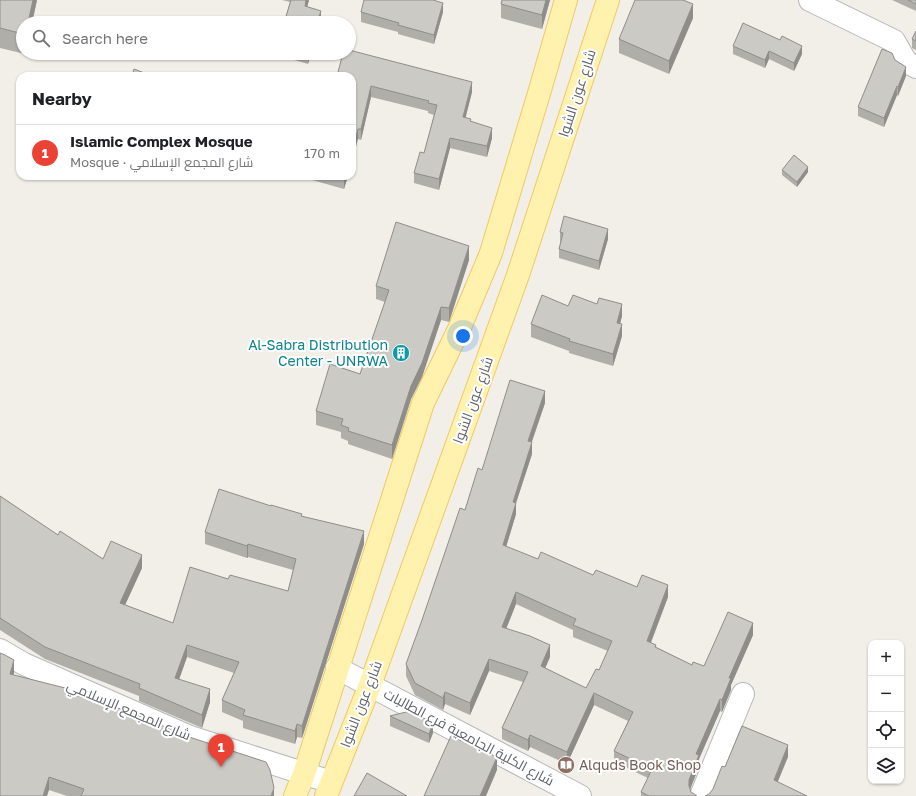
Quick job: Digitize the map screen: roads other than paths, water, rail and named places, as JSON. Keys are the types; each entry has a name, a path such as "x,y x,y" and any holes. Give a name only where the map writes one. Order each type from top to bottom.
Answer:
{"main road":[{"path":"295,796 304,774 423,403 460,327 491,253 566,0"},
{"name":"شارع عون الشوا","path":"329,789 370,685 518,275 608,0"}],"street":[{"path":"810,0 894,41 906,62 916,67"},
{"name":"شارع المجمع الإسلامي","path":"0,650 24,664 190,736 304,774 329,789"},
{"name":"شارع الكلية الجامعية فرع الطالبات","path":"337,668 580,796"},
{"path":"701,796 743,694"}],"place":[{"name":"Al-Sabra Distribution Center - UNRWA","path":"401,353"},
{"name":"Alquds Book Shop","path":"566,765"},
{"name":"Islamic Complex Mosque","path":"221,767"}]}
